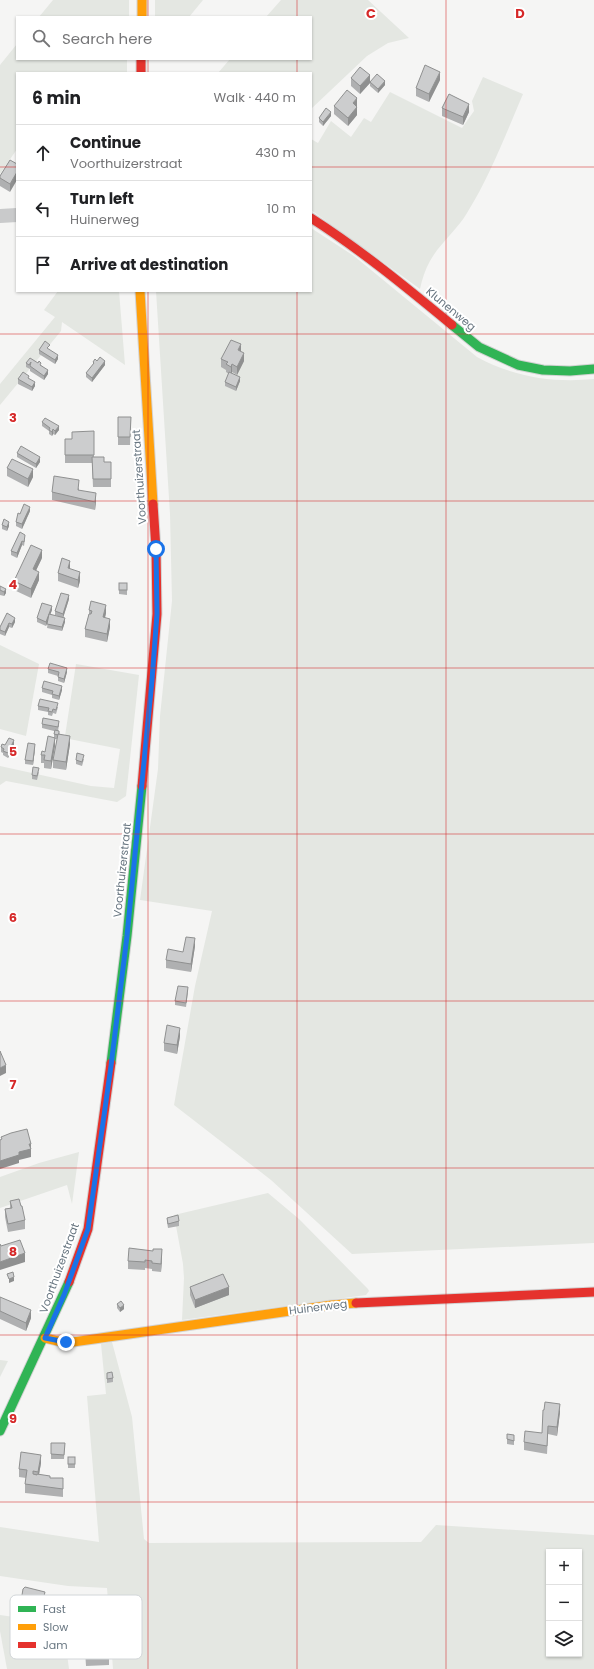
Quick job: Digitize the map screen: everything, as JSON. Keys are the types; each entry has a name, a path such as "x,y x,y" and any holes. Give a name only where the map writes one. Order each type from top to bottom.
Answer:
{"main road":[{"path":"142,0 142,16"},
{"path":"141,60 141,72"},
{"name":"Klunenweg","path":"312,219 339,236 399,281 479,347 518,365 543,370 570,372 594,369"},
{"name":"Voorthuizerstraat","path":"0,1431 38,1344 64,1295 88,1229 111,1066 125,952 152,688 157,614 156,549 140,292"},
{"name":"Huinerweg","path":"38,1344 66,1342 332,1305 382,1301 594,1292"}],"street":[{"path":"0,216 16,215"}],"shaded area":[{"path":"53,0 129,0 129,16 40,16"},
{"path":"155,0 203,0 190,16 155,16"},
{"path":"281,0 368,0 409,38 388,43 367,56 312,108 312,72 219,72 229,60 312,60 312,16 267,16"},
{"path":"16,45 16,60 127,60 127,72 16,72 16,150 0,174 0,65"},
{"path":"483,77 523,94 483,184 463,219 434,254 424,275 420,289 312,211 312,140 318,143 331,121 351,137 364,118 371,122 390,92 462,128 474,111 472,101"},
{"path":"312,229 354,256 477,357 491,364 519,374 534,377 564,380 594,379 594,1243 352,1254 271,1180 174,1105 195,986 212,911 140,900 158,769 160,716 172,601 170,514 156,292 312,292"},
{"path":"57,292 119,292 125,365 62,322 61,331 0,405 0,384 55,317 44,310"},
{"path":"0,645 39,664 26,736 0,729"},
{"path":"76,664 139,675 126,796 117,802 6,781 0,785 0,766 91,786 114,788 120,749 69,739 65,736"},
{"path":"79,1152 72,1204 67,1185 0,1208 0,1177 39,1163"},
{"path":"268,1193 299,1219 369,1291 366,1295 182,1320 184,1278 183,1264 174,1215"},
{"path":"112,1342 132,1417 144,1539 149,1543 421,1542 436,1525 594,1535 594,1669 113,1669 112,1659 142,1659 142,1595 108,1595 107,1588 68,1586 0,1576 0,1527 99,1542 87,1396 106,1394 101,1344"},
{"path":"0,1360 8,1361 0,1377"},
{"path":"0,1615 10,1616 10,1659 68,1659 69,1669 7,1669 0,1631"}],"building":[{"path":"425,65 440,72 429,94 416,88"},
{"path":"360,67 370,75 360,86 351,78"},
{"path":"377,74 385,81 378,89 370,82"},
{"path":"347,90 357,98 353,103 357,107 348,118 334,106"},
{"path":"449,94 469,104 463,117 442,108"},
{"path":"326,108 331,112 323,122 319,118"},
{"path":"10,160 16,163 16,174 10,184 0,178"},
{"path":"231,340 241,344 238,350 244,353 237,367 232,364 231,367 226,364 228,362 221,359"},
{"path":"45,341 50,345 47,348 58,355 55,360 39,350"},
{"path":"100,357 105,361 92,378 86,373 94,363 93,362 95,359 97,361"},
{"path":"30,358 38,363 39,361 41,363 40,365 48,370 44,376 30,366 31,362 29,365 26,363"},
{"path":"23,372 29,376 28,378 35,382 32,387 18,379"},
{"path":"229,372 240,377 236,387 225,382"},
{"path":"118,417 131,417 130,437 118,437"},
{"path":"45,418 59,426 55,431 53,429 52,432 49,430 50,428 42,422"},
{"path":"94,431 94,455 65,455 65,439 72,439 72,432"},
{"path":"21,446 40,457 36,464 17,453"},
{"path":"92,457 104,457 104,462 111,462 111,479 93,479"},
{"path":"12,459 33,469 28,479 7,468"},
{"path":"54,476 79,480 78,490 96,493 95,502 52,492"},
{"path":"24,504 30,507 22,524 16,522 18,513 20,514"},
{"path":"4,519 9,522 7,527 2,525"},
{"path":"20,532 25,535 24,542 22,541 17,553 11,551"},
{"path":"31,545 42,550 33,569 39,572 31,589 14,581"},
{"path":"62,558 70,561 68,568 80,572 78,580 58,573"},
{"path":"119,583 127,583 127,590 119,590"},
{"path":"0,586 6,589 4,592 0,590"},
{"path":"61,593 69,595 63,614 55,611"},
{"path":"91,601 106,605 103,617 110,619 107,634 85,629 89,614 91,614 92,611 89,610"},
{"path":"42,603 52,606 46,622 37,618"},
{"path":"7,613 15,618 12,624 9,623 5,632 0,630 0,627"},
{"path":"49,614 65,618 62,627 47,624"},
{"path":"50,663 67,668 64,679 58,677 59,672 48,669"},
{"path":"44,681 62,686 59,696 52,694 53,691 42,688"},
{"path":"40,699 58,703 56,710 53,709 52,712 48,711 49,708 38,706"},
{"path":"43,718 59,721 58,727 42,724"},
{"path":"55,730 59,731 58,735 54,734"},
{"path":"58,734 70,736 66,762 53,760"},
{"path":"48,736 55,738 51,761 44,760 45,755 41,755 42,751 45,752"},
{"path":"9,738 14,740 8,753 3,751 4,749 1,747 2,744 5,745"},
{"path":"28,743 35,744 33,761 25,760"},
{"path":"77,753 84,755 82,762 76,760"},
{"path":"33,767 39,768 37,776 32,775"},
{"path":"186,937 195,938 191,964 166,960 168,949 183,952"},
{"path":"178,986 188,987 186,1003 175,1001"},
{"path":"167,1025 180,1028 177,1045 164,1043"},
{"path":"0,1051 6,1065 0,1068"},
{"path":"27,1129 31,1149 19,1152 19,1155 0,1161 1,1137"},
{"path":"19,1199 25,1220 8,1224 5,1209 12,1208 10,1201"},
{"path":"178,1215 179,1221 168,1224 167,1218"},
{"path":"20,1240 25,1253 0,1262 0,1244 1,1246"},
{"path":"129,1248 153,1251 153,1249 162,1249 161,1264 152,1263 152,1261 145,1260 145,1262 128,1261"},
{"path":"13,1272 14,1277 9,1279 7,1274"},
{"path":"223,1274 229,1287 195,1300 190,1287"},
{"path":"0,1297 31,1310 26,1323 0,1311"},
{"path":"121,1301 124,1305 120,1308 117,1304"},
{"path":"112,1372 113,1378 107,1379 107,1373"},
{"path":"545,1402 560,1404 557,1427 548,1426 547,1446 524,1442 525,1431 542,1433 543,1410"},
{"path":"507,1434 514,1435 514,1441 507,1439"},
{"path":"51,1443 65,1443 64,1455 51,1454"},
{"path":"21,1452 41,1455 38,1472 33,1471 33,1474 50,1476 50,1478 63,1478 63,1489 25,1484 27,1470 19,1469"},
{"path":"68,1457 75,1457 75,1464 68,1464"},
{"path":"25,1587 45,1592 44,1595 22,1595"}],"traffic: fast":[{"path":"452,325 479,347 518,365 543,370 570,371 594,369"},
{"path":"111,1063 127,936 142,786"},
{"path":"0,1431 69,1282"}],"traffic: slow":[{"path":"142,0 142,16"},
{"path":"140,292 153,504"},
{"path":"45,1338 66,1343 332,1305 356,1303"}],"traffic: jam":[{"path":"141,60 141,72"},
{"path":"312,219 365,256 452,325"},
{"path":"142,786 157,614 156,549 153,504"},
{"path":"69,1282 88,1229 111,1063"},
{"path":"356,1303 594,1292"}],"route":[{"path":"66,1342 45,1338 64,1295 88,1229 111,1066 127,936 152,680 157,614 156,549"}]}
